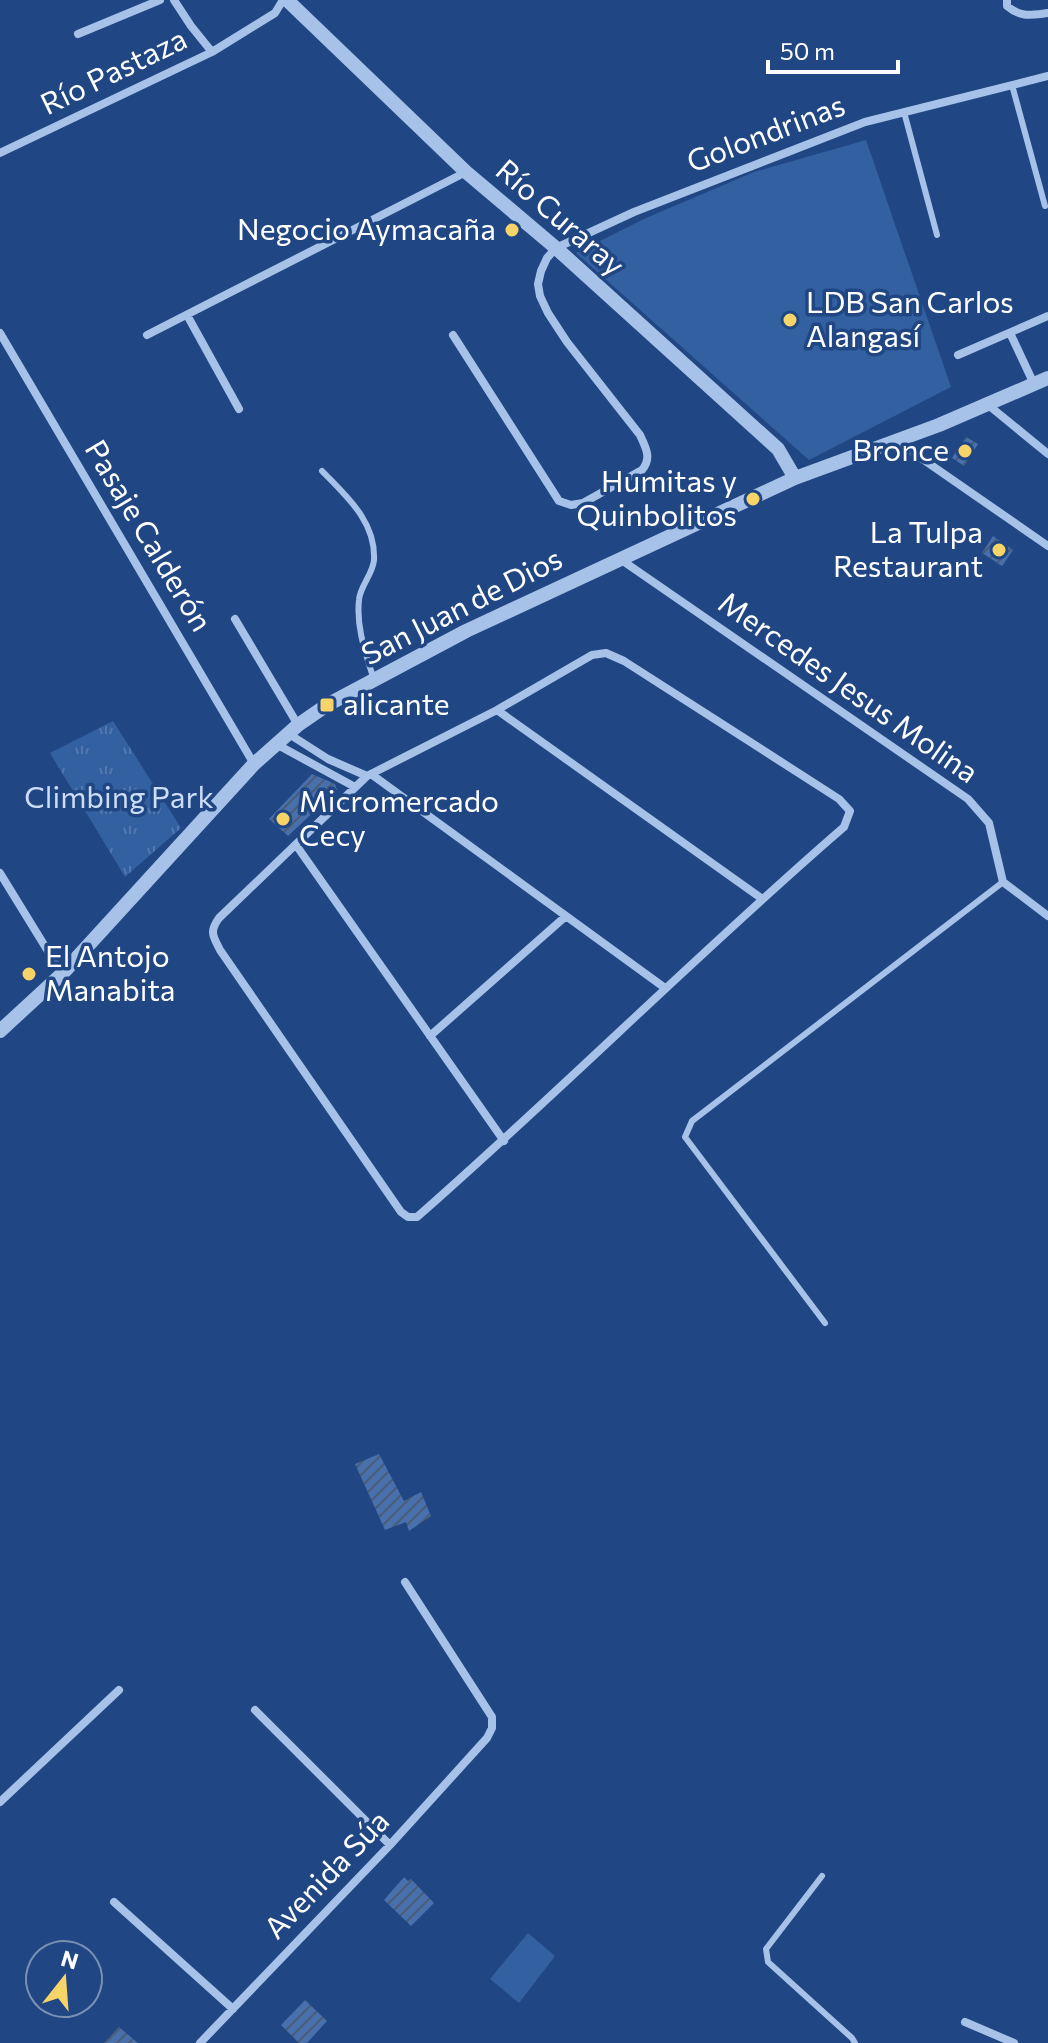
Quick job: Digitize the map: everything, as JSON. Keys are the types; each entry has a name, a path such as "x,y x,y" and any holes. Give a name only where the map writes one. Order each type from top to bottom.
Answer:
{"street":[{"path":"78,34 160,0"},
{"path":"174,0 212,52"},
{"name":"Río Pastaza","path":"0,153 212,52 275,13 285,0"},
{"name":"Río Curaray","path":"285,0 466,172 556,248 778,449 795,478"},
{"path":"1007,0 1007,6 1015,13 1025,16 1048,13"},
{"name":"Golondrinas","path":"556,248 634,212 865,122 1048,76"},
{"path":"147,335 466,172"},
{"path":"453,335 559,501 571,505 583,503 642,470 649,457 640,435 567,342 540,296 538,284 541,271 556,248"},
{"path":"187,315 239,409"},
{"path":"958,355 1048,316"},
{"name":"Pasaje Calderón","path":"0,333 254,764"},
{"path":"1010,333 1041,381"},
{"name":"San Juan de Dios","path":"0,1031 62,974 254,764 327,705 466,631 795,478 1041,381"},
{"path":"987,404 1048,454"},
{"path":"895,440 1048,546"},
{"name":"Mercedes Jesus Molina","path":"619,559 968,799 989,823 1003,882"},
{"path":"235,619 293,730 328,759 369,775 665,988"},
{"path":"606,653 624,661 839,799 850,811 844,827 761,898 504,1141 417,1217 408,1217 401,1212 220,950 213,927 369,775 497,710 592,655 606,653"},
{"path":"497,710 761,898"},
{"path":"276,744 355,787"},
{"path":"296,845 504,1141"},
{"path":"1,876 62,974"},
{"path":"1003,882 1048,916"},
{"path":"430,1036 566,916"},
{"name":"Avenida Súa","path":"200,2043 390,1845 487,1738 492,1728 492,1717 405,1582"},
{"path":"0,1802 119,1690"},
{"path":"255,1710 390,1845"},
{"path":"114,1902 233,2009"},
{"path":"965,2022 1014,2043"}],"lane":[{"path":"1012,85 1045,206"},
{"path":"904,112 937,235"},
{"path":"322,471 362,514 372,542 374,562 359,595 358,615 362,642 374,681"},
{"path":"825,1323 685,1137 692,1121 1003,882"},
{"path":"822,1876 766,1949 768,1962 855,2043"}],"green space":[{"name":"LDB San Carlos Alangasí","path":"866,140 951,387 809,460 576,253 646,218 754,172"},
{"name":"Climbing Park","path":"113,721 181,828 125,877 50,753"},
{"path":"528,1933 555,1956 519,2003 490,1979"}],"building":[{"name":"Bronce","path":"966,437 978,444 964,466 952,458"},
{"path":"993,536 1013,550 1002,566 982,553"},
{"path":"312,774 335,784 337,790 288,836 269,819"},
{"path":"379,1454 404,1501 421,1492 431,1516 409,1531 406,1522 385,1530 355,1464"},
{"path":"404,1877 408,1881 411,1879 434,1903 411,1926 384,1900"},
{"path":"305,2000 327,2021 307,2043 299,2043 281,2025"},
{"path":"119,2027 138,2043 104,2043"}],"place":[{"name":"Negocio Aymacaña","path":"512,230"},
{"name":"LDB San Carlos Alangasí","path":"790,320"},
{"name":"Bronce","path":"965,451"},
{"name":"Humitas y Quinbolitos","path":"753,499"},
{"name":"La Tulpa Restaurant","path":"999,550"},
{"name":"alicante","path":"327,705"},
{"name":"Micromercado Cecy","path":"283,819"},
{"name":"El Antojo Manabita","path":"29,974"}]}
